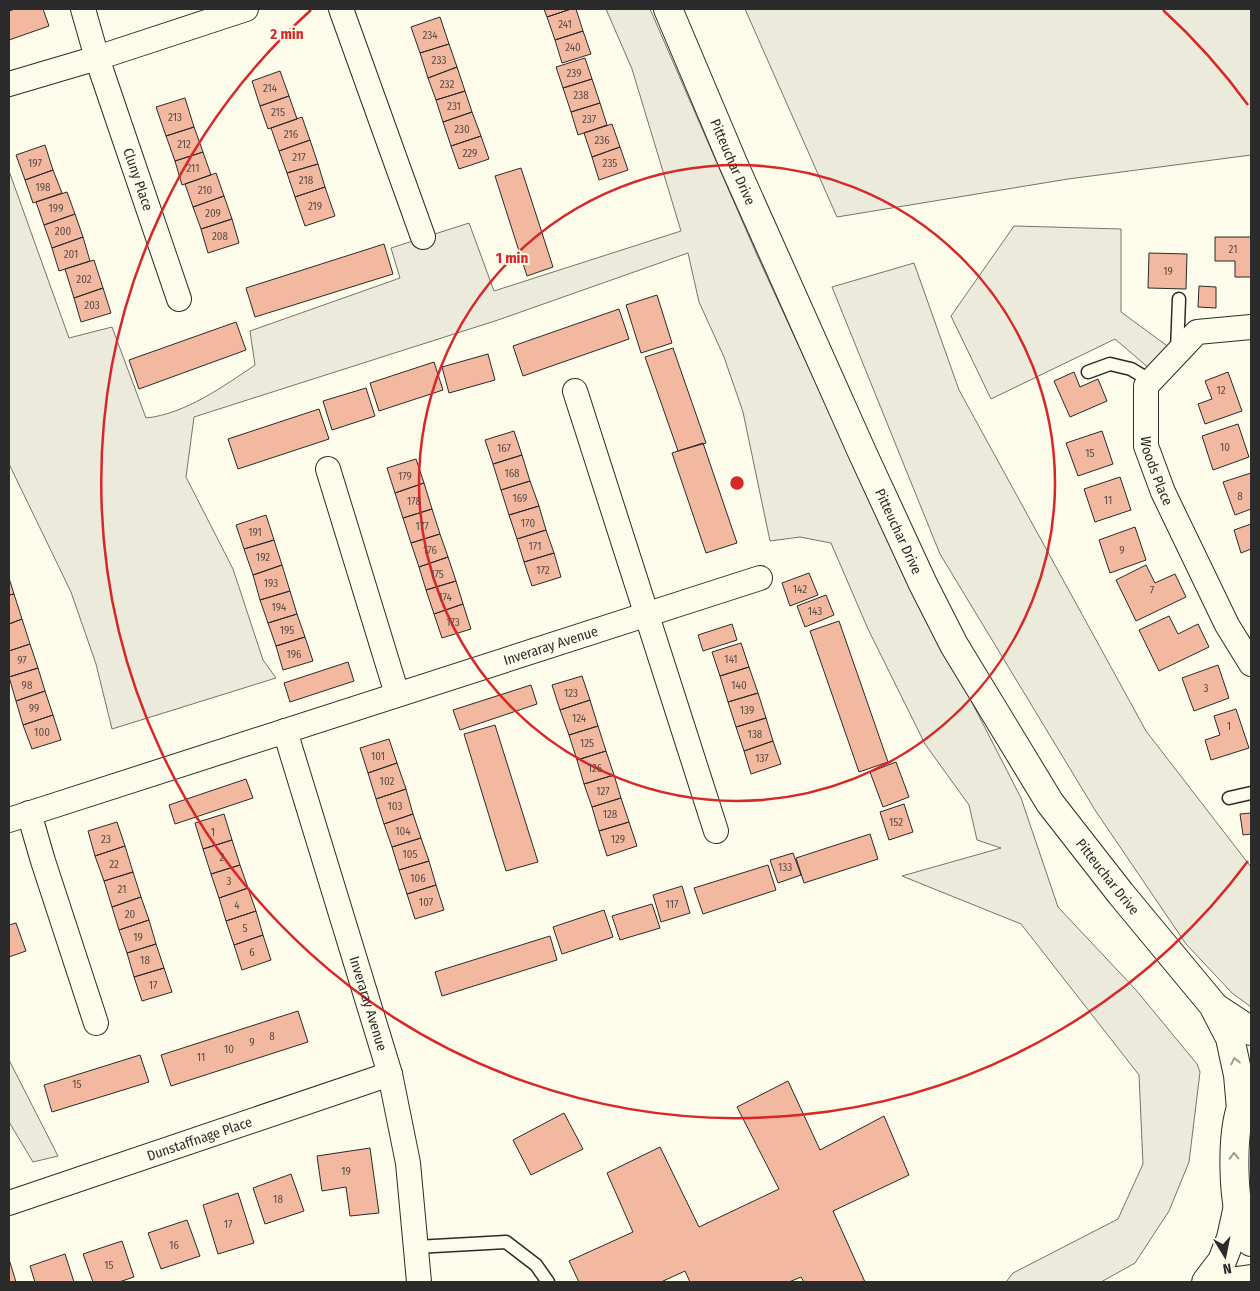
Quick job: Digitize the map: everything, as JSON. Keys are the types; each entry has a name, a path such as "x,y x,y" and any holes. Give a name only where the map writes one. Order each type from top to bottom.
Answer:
{"street":[{"name":"Cluny Place","path":"83,9 179,299"},
{"path":"9,84 98,58 246,9"},
{"path":"341,9 423,238"},
{"name":"Pitteuchar Drive","path":"668,9 733,163 862,452 923,584 954,645 1050,803 1121,894 1213,1005 1230,1038 1238,1076 1246,1100 1234,1147 1234,1170 1238,1204"},
{"path":"1150,381 1197,332 1251,327"},
{"name":"Woods Place","path":"1150,381 1146,386 1146,446 1163,492 1227,625 1251,664"},
{"path":"575,391 716,831"},
{"path":"328,469 397,694"},
{"name":"Inveraray Avenue","path":"96,1023 43,861 19,816 760,578"},
{"name":"Inveraray Avenue","path":"285,731 390,1074 408,1163 420,1282"},
{"name":"Pitteuchar Drive","path":"1213,1005 1251,1031"},
{"name":"Dunstaffnage Place","path":"9,1204 390,1074"},
{"path":"1238,1204 1243,1227 1251,1242"},
{"path":"1206,1282 1222,1261 1228,1246 1238,1204"},
{"path":"1229,1282 1251,1279"}],"lane":[{"path":"1177,353 1179,300"},
{"path":"1088,372 1110,364 1131,370 1150,381"},
{"path":"1229,798 1251,794"},
{"path":"416,1247 506,1242 536,1265 548,1282"}],"shaded area":[{"path":"606,9 650,9 757,255 879,521 1021,798 1058,907 1136,990 1197,1064 1200,1072 1189,1162 1169,1211 1135,1263 1101,1282 1006,1282 1013,1273 1118,1219 1143,1164 1139,1075 1021,924 902,876 1001,848 977,840 969,805 925,744 868,629 831,543 800,537 770,541 743,412 724,357 699,302 688,253 498,320 194,417 186,477 233,569 263,660 276,678 112,729 96,664 71,592 9,464 9,171 69,338 112,327 146,418 161,415 175,411 203,398 255,365 250,331 400,278 391,248 469,223 494,291 681,231 632,69"},
{"path":"745,9 1251,9 1251,155 1068,179 837,217"},
{"path":"1014,226 1121,229 1121,312 1177,353 1157,375 1115,339 991,399 951,316"},
{"path":"914,263 959,390 1146,731 1251,867 1251,1007 1232,993 1186,944 1095,810 940,554 832,287"},
{"path":"9,1060 58,1156 33,1162 9,1122"}],"building":[{"path":"15,9 43,9 49,26 9,40 9,11"},
{"path":"544,9 571,9 547,17"},
{"path":"576,9 583,31 555,40 547,17"},
{"path":"440,17 449,44 420,53 411,27"},
{"path":"583,31 591,54 562,63 555,40"},
{"path":"449,44 457,67 428,78 420,53"},
{"path":"585,58 592,79 563,88 556,67"},
{"path":"457,67 465,91 436,100 428,78"},
{"path":"280,71 289,96 260,106 252,81"},
{"path":"592,79 600,103 571,112 563,88"},
{"path":"465,91 472,112 443,122 436,100"},
{"path":"289,96 297,119 268,129 260,106"},
{"path":"185,98 194,127 166,136 156,107"},
{"path":"600,103 607,125 578,135 571,112"},
{"path":"472,112 481,136 451,146 443,122"},
{"path":"302,117 310,140 279,151 271,128"},
{"path":"612,124 620,147 592,157 584,133"},
{"path":"194,127 203,152 175,161 166,136"},
{"path":"481,136 489,159 459,169 451,146"},
{"path":"310,140 318,164 287,173 279,151"},
{"path":"45,145 53,170 25,180 16,155"},
{"path":"620,147 628,170 599,180 592,157"},
{"path":"203,152 211,175 182,185 175,161"},
{"path":"318,164 325,187 295,197 287,173"},
{"path":"521,168 553,267 527,276 495,176"},
{"path":"53,170 62,193 33,203 25,180"},
{"path":"216,173 224,196 193,207 185,184"},
{"path":"325,187 335,216 305,226 295,197"},
{"path":"67,192 75,214 44,225 36,202"},
{"path":"224,196 232,219 201,229 193,207"},
{"path":"75,214 83,237 52,248 44,225"},
{"path":"232,219 239,243 208,253 201,229"},
{"path":"83,237 90,261 59,271 52,248"},
{"path":"1215,237 1251,237 1251,277 1235,277 1235,261 1215,261"},
{"path":"384,244 393,274 255,317 246,288"},
{"path":"1149,253 1187,254 1186,289 1148,288"},
{"path":"94,260 103,288 74,298 65,269"},
{"path":"1199,286 1216,287 1216,308 1198,307"},
{"path":"103,288 111,313 81,322 74,298"},
{"path":"657,295 672,343 641,353 626,305"},
{"path":"619,309 629,339 523,376 513,346"},
{"path":"236,322 246,350 139,389 129,360"},
{"path":"673,348 706,443 678,451 645,357"},
{"path":"488,354 495,380 449,393 442,367"},
{"path":"434,362 443,390 379,411 370,383"},
{"path":"1074,372 1080,387 1098,379 1107,401 1070,417 1054,381"},
{"path":"1228,372 1242,411 1205,424 1198,404 1212,399 1205,381"},
{"path":"366,388 375,416 332,430 323,401"},
{"path":"319,409 329,439 238,469 228,439"},
{"path":"1238,424 1249,457 1213,470 1202,436"},
{"path":"514,431 522,455 493,464 485,440"},
{"path":"1102,431 1113,464 1078,476 1066,443"},
{"path":"703,443 737,543 706,553 672,453"},
{"path":"522,455 530,481 501,490 493,464"},
{"path":"416,459 424,483 395,493 387,468"},
{"path":"1251,473 1251,509 1235,515 1223,482"},
{"path":"1120,477 1131,510 1095,522 1084,489"},
{"path":"530,481 539,506 509,515 501,490"},
{"path":"424,483 432,509 403,518 395,493"},
{"path":"539,506 546,530 517,539 509,515"},
{"path":"432,509 440,534 411,543 403,518"},
{"path":"266,515 274,540 244,549 236,525"},
{"path":"1251,524 1251,549 1241,553 1234,530"},
{"path":"1135,527 1146,560 1110,573 1099,540"},
{"path":"546,530 554,553 524,562 517,539"},
{"path":"440,534 448,557 419,567 411,543"},
{"path":"274,540 282,565 253,575 244,549"},
{"path":"554,553 561,577 532,586 524,562"},
{"path":"448,557 456,581 426,590 419,567"},
{"path":"282,565 290,591 260,600 253,575"},
{"path":"1146,565 1155,583 1175,574 1186,597 1136,621 1116,580"},
{"path":"809,573 818,595 790,606 782,583"},
{"path":"9,578 14,594 9,595"},
{"path":"456,581 463,604 434,614 426,590"},
{"path":"290,591 297,614 268,623 260,600"},
{"path":"14,594 22,619 9,624 9,595"},
{"path":"826,595 834,615 805,627 797,606"},
{"path":"463,604 471,629 442,638 434,614"},
{"path":"297,614 305,637 276,646 268,623"},
{"path":"1169,616 1178,634 1198,624 1209,647 1159,671 1139,630"},
{"path":"22,619 30,644 9,651 9,624"},
{"path":"839,621 888,762 859,772 810,631"},
{"path":"732,624 737,640 703,651 698,635"},
{"path":"305,637 313,661 283,670 276,646"},
{"path":"741,643 749,667 720,676 712,652"},
{"path":"30,644 38,668 9,677 9,651"},
{"path":"348,662 354,681 290,702 284,683"},
{"path":"1218,665 1229,698 1194,711 1182,678"},
{"path":"749,667 758,693 728,702 720,676"},
{"path":"38,668 45,691 16,701 9,677"},
{"path":"582,676 590,700 560,710 552,685"},
{"path":"531,685 537,704 460,730 453,710"},
{"path":"45,691 53,715 23,725 16,701"},
{"path":"758,693 766,718 736,727 728,702"},
{"path":"590,700 598,726 569,735 560,710"},
{"path":"1236,709 1249,748 1211,760 1205,740 1220,735 1214,716"},
{"path":"53,715 61,740 32,749 23,725"},
{"path":"766,718 773,741 744,751 736,727"},
{"path":"495,725 538,862 506,871 464,734"},
{"path":"598,726 606,751 577,760 569,735"},
{"path":"389,739 397,763 368,773 360,748"},
{"path":"773,741 781,764 751,774 744,751"},
{"path":"606,751 614,775 584,784 577,760"},
{"path":"896,762 909,797 883,807 870,772"},
{"path":"397,763 406,789 376,799 368,773"},
{"path":"614,775 621,798 592,807 584,784"},
{"path":"246,779 253,798 175,824 169,805"},
{"path":"406,789 413,814 384,824 376,799"},
{"path":"621,798 629,822 599,831 592,807"},
{"path":"904,804 913,832 889,840 880,812"},
{"path":"1251,813 1251,834 1243,835 1240,814"},
{"path":"224,814 232,840 203,849 195,823"},
{"path":"413,814 421,838 392,847 384,824"},
{"path":"117,822 125,846 95,856 88,831"},
{"path":"629,822 637,846 607,856 599,831"},
{"path":"870,834 878,859 804,883 796,858"},
{"path":"421,838 429,861 399,870 392,847"},
{"path":"232,840 240,865 211,874 203,849"},
{"path":"125,846 133,872 104,881 95,856"},
{"path":"793,853 801,875 778,883 770,860"},
{"path":"429,861 436,885 407,894 399,870"},
{"path":"240,865 248,888 219,898 211,874"},
{"path":"768,865 776,890 703,914 694,888"},
{"path":"133,872 141,897 112,907 104,881"},
{"path":"436,885 444,910 415,919 407,894"},
{"path":"682,886 690,913 661,922 653,895"},
{"path":"248,888 256,911 226,921 219,898"},
{"path":"141,897 149,920 119,930 112,907"},
{"path":"652,904 660,928 620,940 612,916"},
{"path":"604,910 613,937 562,954 553,927"},
{"path":"256,911 263,935 234,945 226,921"},
{"path":"149,920 156,944 127,953 119,930"},
{"path":"16,923 26,951 9,957 9,925"},
{"path":"263,935 271,960 242,970 234,945"},
{"path":"550,936 557,960 442,996 435,972"},
{"path":"156,944 164,968 134,977 127,953"},
{"path":"164,968 172,992 142,1001 134,977"},
{"path":"298,1011 308,1042 171,1086 161,1055"},
{"path":"140,1055 149,1082 52,1112 44,1085"},
{"path":"788,1081 820,1150 884,1116 909,1175 833,1211 865,1282 804,1282 801,1277 789,1282 690,1282 685,1271 661,1282 579,1282 569,1261 633,1232 607,1173 660,1147 699,1227 779,1189 737,1107"},
{"path":"564,1113 583,1149 531,1175 513,1140"},
{"path":"370,1148 379,1213 350,1216 346,1187 322,1191 317,1156"},
{"path":"291,1174 304,1211 265,1224 253,1188"},
{"path":"238,1193 254,1243 218,1254 203,1205"},
{"path":"187,1220 200,1256 161,1269 148,1233"},
{"path":"122,1241 134,1277 119,1282 93,1282 83,1254"},
{"path":"65,1254 74,1282 35,1282 30,1266"},
{"path":"9,1259 16,1282 9,1282"}]}
